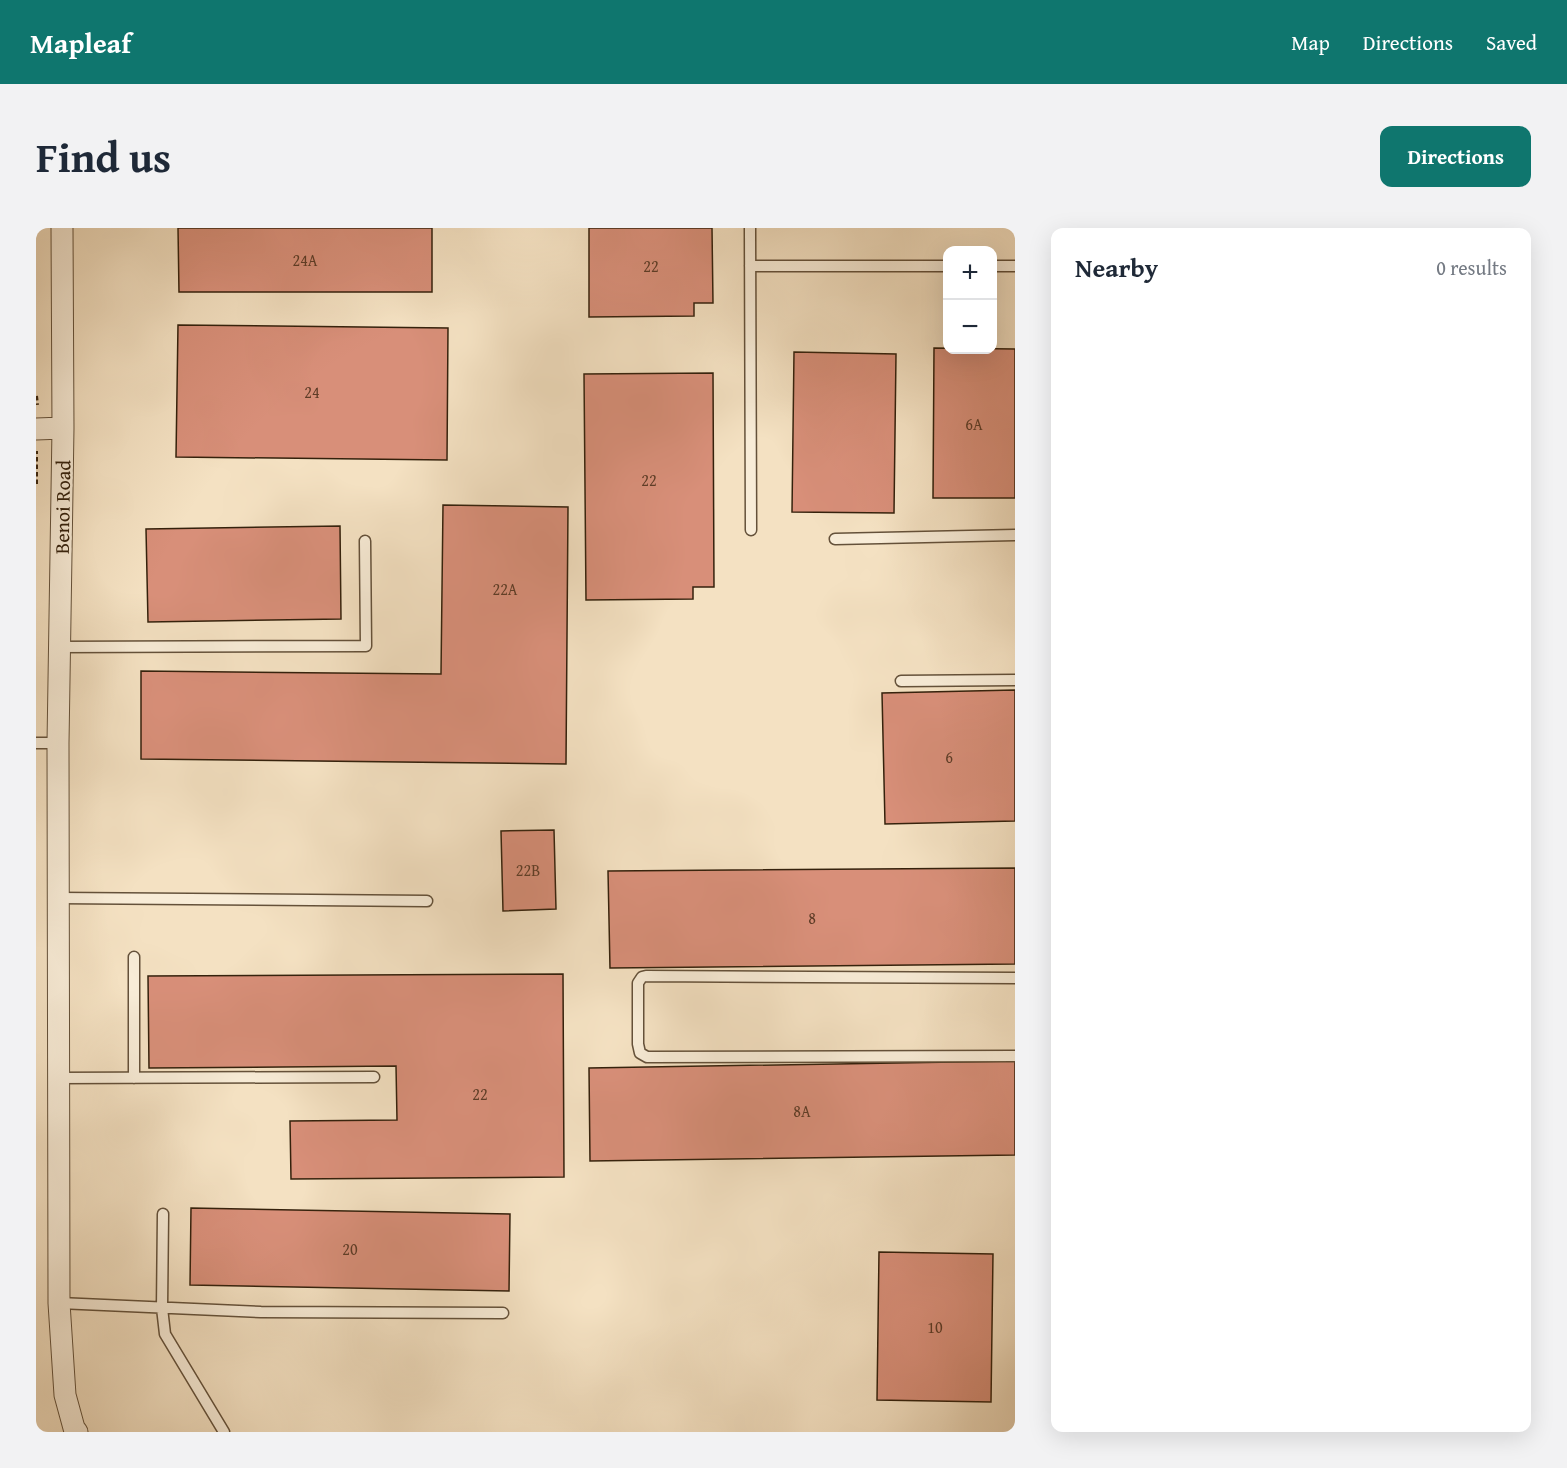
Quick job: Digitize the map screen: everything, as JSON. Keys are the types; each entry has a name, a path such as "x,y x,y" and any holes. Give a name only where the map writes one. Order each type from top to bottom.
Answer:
{"street":[{"name":"Benoi Road","path":"62,228 63,428 57,898 59,1303 65,1395 77,1432"},
{"path":"36,429 63,428"}],"lane":[{"path":"750,228 751,530"},
{"path":"750,266 943,266"},
{"path":"997,266 1015,266"},
{"path":"835,539 1015,535"},
{"path":"59,647 366,646 365,541"},
{"path":"901,681 1015,680"},
{"path":"36,743 58,743"},
{"path":"57,898 427,901"},
{"path":"134,957 134,1078"},
{"path":"1015,978 646,976 642,977 638,983 638,1044 640,1053 647,1057 1015,1056"},
{"path":"57,1078 374,1077"},
{"path":"163,1214 162,1308 165,1334 224,1432"},
{"path":"59,1303 261,1312 503,1313"}],"path":[{"path":"36,396 37,405"},
{"path":"36,451 36,484"}],"building":[{"path":"178,228 432,228 432,292 179,292"},
{"path":"589,228 712,228 713,303 694,303 694,316 589,317"},
{"path":"178,325 448,328 447,460 176,457"},
{"path":"934,348 943,348 943,354 997,354 997,349 1015,349 1015,498 933,498"},
{"path":"794,352 896,354 894,513 792,512"},
{"path":"713,373 714,587 693,587 693,599 586,600 584,374"},
{"path":"443,505 568,507 566,764 141,759 141,671 441,674"},
{"path":"340,526 341,619 148,622 146,529"},
{"path":"1015,690 1015,821 885,824 882,693"},
{"path":"554,830 556,909 503,911 501,831"},
{"path":"1015,868 1015,964 610,968 608,871"},
{"path":"563,974 564,1177 291,1179 290,1121 397,1120 396,1066 149,1068 148,976"},
{"path":"1015,1061 1015,1155 590,1161 589,1068"},
{"path":"191,1208 510,1214 509,1291 190,1285"},
{"path":"879,1252 993,1254 991,1402 877,1400"}]}
